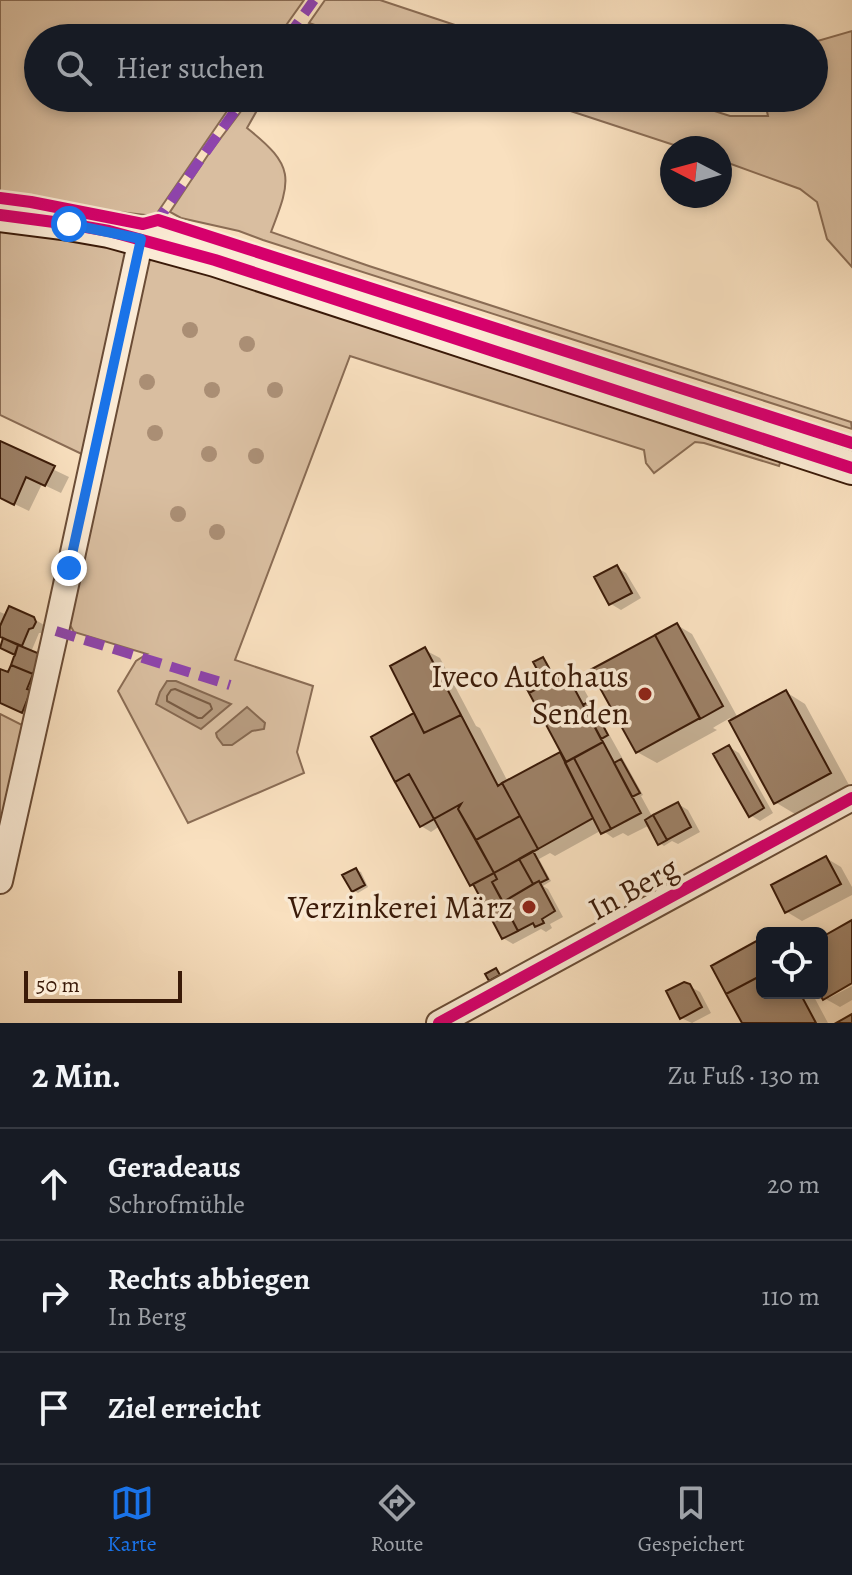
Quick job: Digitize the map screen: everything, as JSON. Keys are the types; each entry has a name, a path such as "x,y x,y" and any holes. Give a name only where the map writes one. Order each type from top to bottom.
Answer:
{"main road":[{"path":"0,215 69,224 141,239 215,260 852,468"}],"street":[{"path":"0,881 141,239"},
{"name":"In Berg","path":"439,1023 852,798"}],"shaded area":[{"path":"0,0 304,0 287,24 24,24 24,112 226,112 155,216 0,199"},
{"path":"325,0 380,0 452,24 312,24 309,23"},
{"path":"852,31 852,267 827,239 817,202 800,189 732,164 732,136 660,136 660,140 574,112 718,112 730,116 768,116 767,112 828,112 828,38"},
{"path":"240,112 256,112 247,128 274,153 285,174 283,198 271,232 851,422 852,429 239,231 181,218 170,212"},
{"path":"0,228 110,240 131,253 88,457 0,415"},
{"path":"235,249 852,447 852,458 226,253"},
{"path":"149,252 782,456 779,466 695,442 654,473 646,463 644,450 350,356 235,660 313,686 297,752 304,773 188,823 118,691 136,661 147,654 74,632 64,615"},
{"path":"0,714 28,728 0,854"}],"water":[{"path":"167,681 176,681 231,704 201,729 156,704"},
{"path":"247,707 265,723 264,729 252,731 232,745 223,745 216,733"}],"building":[{"path":"0,441 55,466 45,486 26,477 14,505 0,498"},
{"path":"617,565 632,593 609,605 594,577"},
{"path":"9,606 34,617 36,622 29,629 22,646 0,637 0,626"},
{"path":"677,623 723,706 700,719 655,635"},
{"name":"Iveco Autohaus Senden","path":"655,635 700,718 636,753 590,670"},
{"path":"3,638 18,645 15,655 0,648"},
{"path":"18,645 40,654 33,674 11,665"},
{"path":"425,647 461,715 424,733 390,666"},
{"path":"543,657 555,679 545,684 533,662"},
{"path":"11,665 33,674 27,689 31,690 22,713 0,703 0,669 8,672"},
{"path":"566,673 603,742 566,762 529,693"},
{"path":"533,677 538,688 529,693 523,682"},
{"path":"786,690 831,773 774,804 729,721"},
{"path":"590,701 608,735 601,739 583,705"},
{"path":"414,713 424,733 461,715 498,786 502,783 520,816 476,840 458,809 461,804 434,819 409,774 395,782 371,737"},
{"path":"603,742 641,813 611,829 574,758"},
{"path":"729,745 764,808 749,817 713,754"},
{"path":"560,752 593,818 538,849 502,783"},
{"path":"574,758 611,829 601,834 565,763"},
{"path":"621,759 640,793 632,797 614,763"},
{"path":"409,774 434,819 420,827 395,782"},
{"path":"678,802 691,827 667,840 653,815"},
{"path":"461,804 458,809 494,873 470,886 434,819"},
{"path":"653,815 667,840 658,845 645,820"},
{"path":"520,816 538,849 494,873 476,840"},
{"path":"533,851 548,879 533,884 519,859"},
{"path":"826,856 841,884 785,913 771,885"},
{"path":"519,859 533,884 503,902 492,882 497,879 494,873"},
{"path":"356,868 365,885 352,892 342,875"},
{"path":"494,873 497,879 492,882 518,931 502,939 473,884"},
{"name":"Verzinkerei März","path":"539,881 555,911 542,919 544,923 535,927 533,923 518,931 503,902"},
{"path":"852,920 852,983 828,997 828,934"},
{"path":"756,941 756,978 726,994 711,966"},
{"path":"496,968 500,975 489,981 485,974"},
{"path":"756,978 756,999 803,999 816,1023 742,1023 726,994"},
{"path":"684,982 690,984 702,1007 680,1019 666,991"},
{"path":"852,1014 852,1023 836,1023"}],"marked path":[{"path":"297,24 314,0"},
{"path":"156,227 234,112"},
{"path":"56,631 230,685"}],"cycle path":[{"path":"0,198 143,224 158,220 852,443"},
{"path":"0,215 109,231 215,260 852,468"},
{"path":"439,1023 852,798"}],"place":[{"name":"Iveco Autohaus Senden","path":"645,694"},
{"name":"Verzinkerei März","path":"529,907"}],"route":[{"path":"69,224 141,239 69,568"}]}
